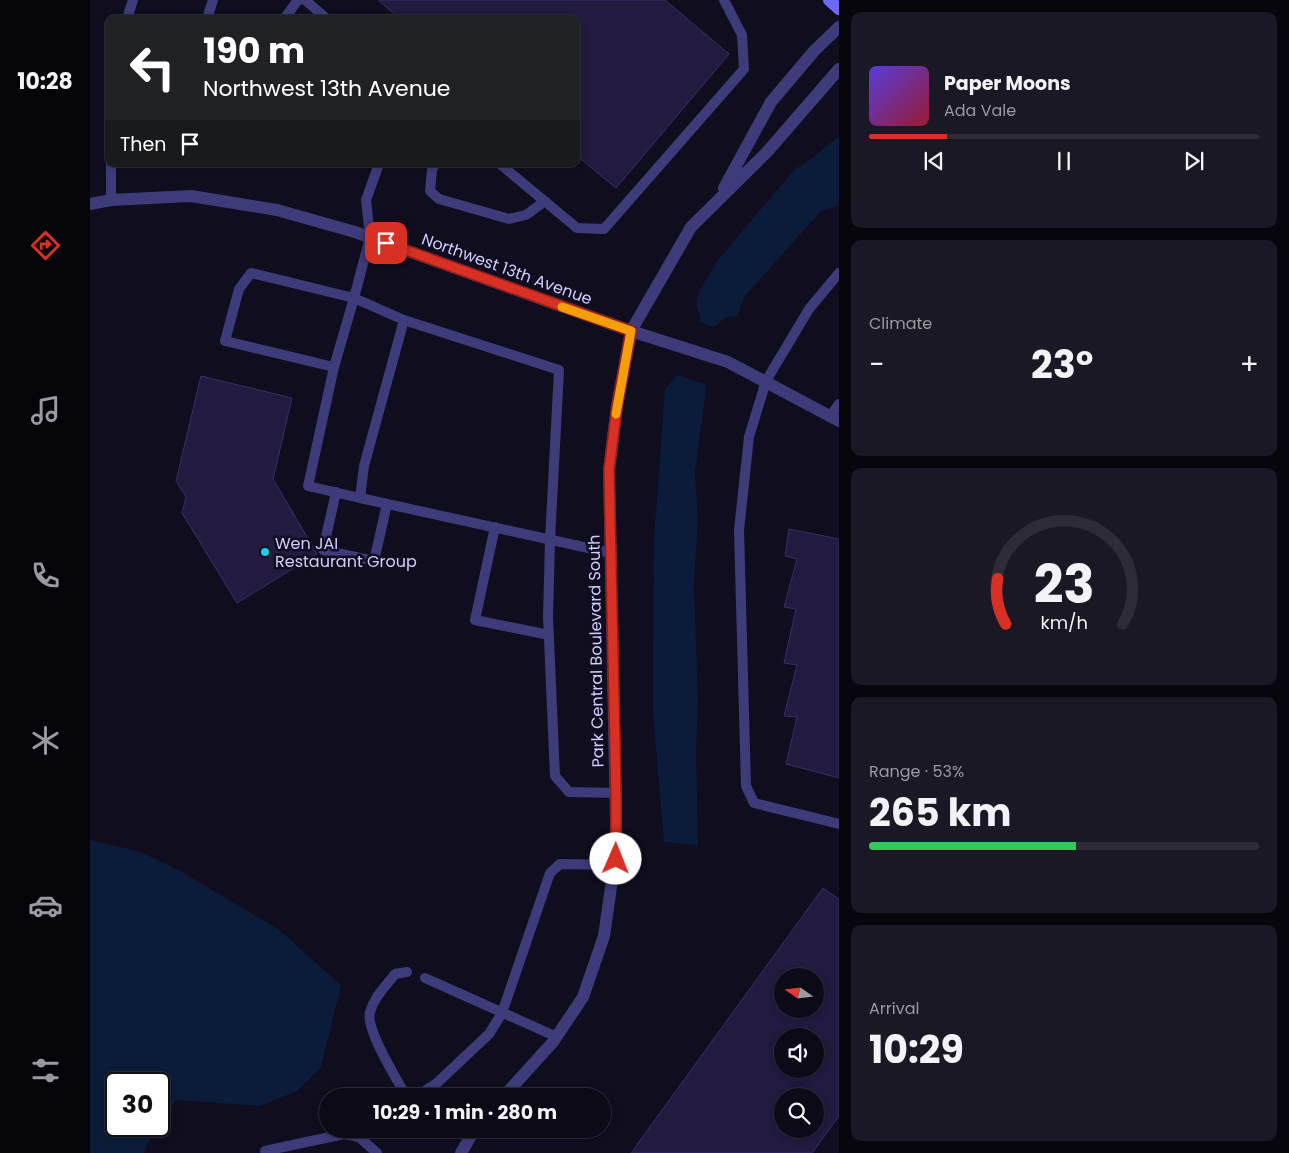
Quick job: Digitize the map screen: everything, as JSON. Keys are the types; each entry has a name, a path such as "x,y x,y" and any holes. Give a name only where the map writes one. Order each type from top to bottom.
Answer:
{"street":[{"path":"829,0 839,8"},
{"name":"Park Central Boulevard South","path":"717,201 771,102 815,50 839,27"},
{"name":"Park Central Boulevard South","path":"511,1088 556,1036 583,997 604,936 615,865 616,793 609,470 617,406 631,331 691,227 767,152 839,68"},
{"name":"Northwest 13th Avenue","path":"90,204 112,200 191,196 277,210 370,237 631,331 728,362 835,418"},
{"path":"461,1153 469,1138"}],"lane":[{"path":"129,15 133,0"},
{"path":"207,15 213,0"},
{"path":"287,15 298,0"},
{"path":"304,0 322,15"},
{"path":"504,167 577,228 604,229 744,69 742,35 724,0"},
{"path":"111,167 112,200"},
{"path":"378,167 366,200 370,237 334,367 308,486 610,553"},
{"path":"433,167 430,191 439,199 508,219 526,215 545,201"},
{"path":"839,273 809,309 766,381 749,437 739,530 746,786 754,803 839,824"},
{"path":"334,367 225,342 238,289 251,274 354,298 404,320 559,370 550,540 549,635 556,776 569,792 616,793"},
{"path":"360,498 364,466 404,320"},
{"path":"835,418 839,404"},
{"path":"336,492 323,550 374,562 387,504"},
{"path":"495,527 475,620 549,635"},
{"path":"429,1088 489,1034 502,1013 550,874 560,864 615,865"},
{"path":"402,1088 372,1032 369,1014 375,1000 395,974 407,972"},
{"path":"426,978 556,1036"},
{"path":"265,1151 344,1134 359,1137 377,1153"}],"water":[{"path":"839,136 839,206 821,211 745,296 737,316 726,317 714,327 700,322 701,318 696,306 698,294 718,260 794,170"},
{"path":"677,375 705,384 706,389 695,472 698,520 694,584 698,703 696,751 698,845 664,842 653,712 654,539 665,389"},
{"path":"90,840 138,851 179,870 278,929 341,985 321,1067 297,1091 260,1106 177,1100 170,1107 170,1072 105,1072 105,1137 151,1137 144,1153 90,1153"}],"building":[{"path":"378,0 665,0 729,54 616,188 580,158 580,15 395,15"},
{"path":"201,376 292,398 273,479 317,554 237,603 182,513 186,497 176,481"},
{"path":"789,529 839,539 839,778 786,764 797,717 784,716 797,665 784,663 796,609 784,607 797,559 785,556"},
{"path":"823,888 839,899 839,1116 824,1137 824,1088 774,1088 774,1138 823,1138 812,1153 631,1153"}],"slow traffic":[{"path":"562,307 631,331 616,414"}],"place":[{"name":"Wen JAI Restaurant Group","path":"265,552"}],"route":[{"path":"386,243 631,331 617,406 609,470 616,859"}]}
